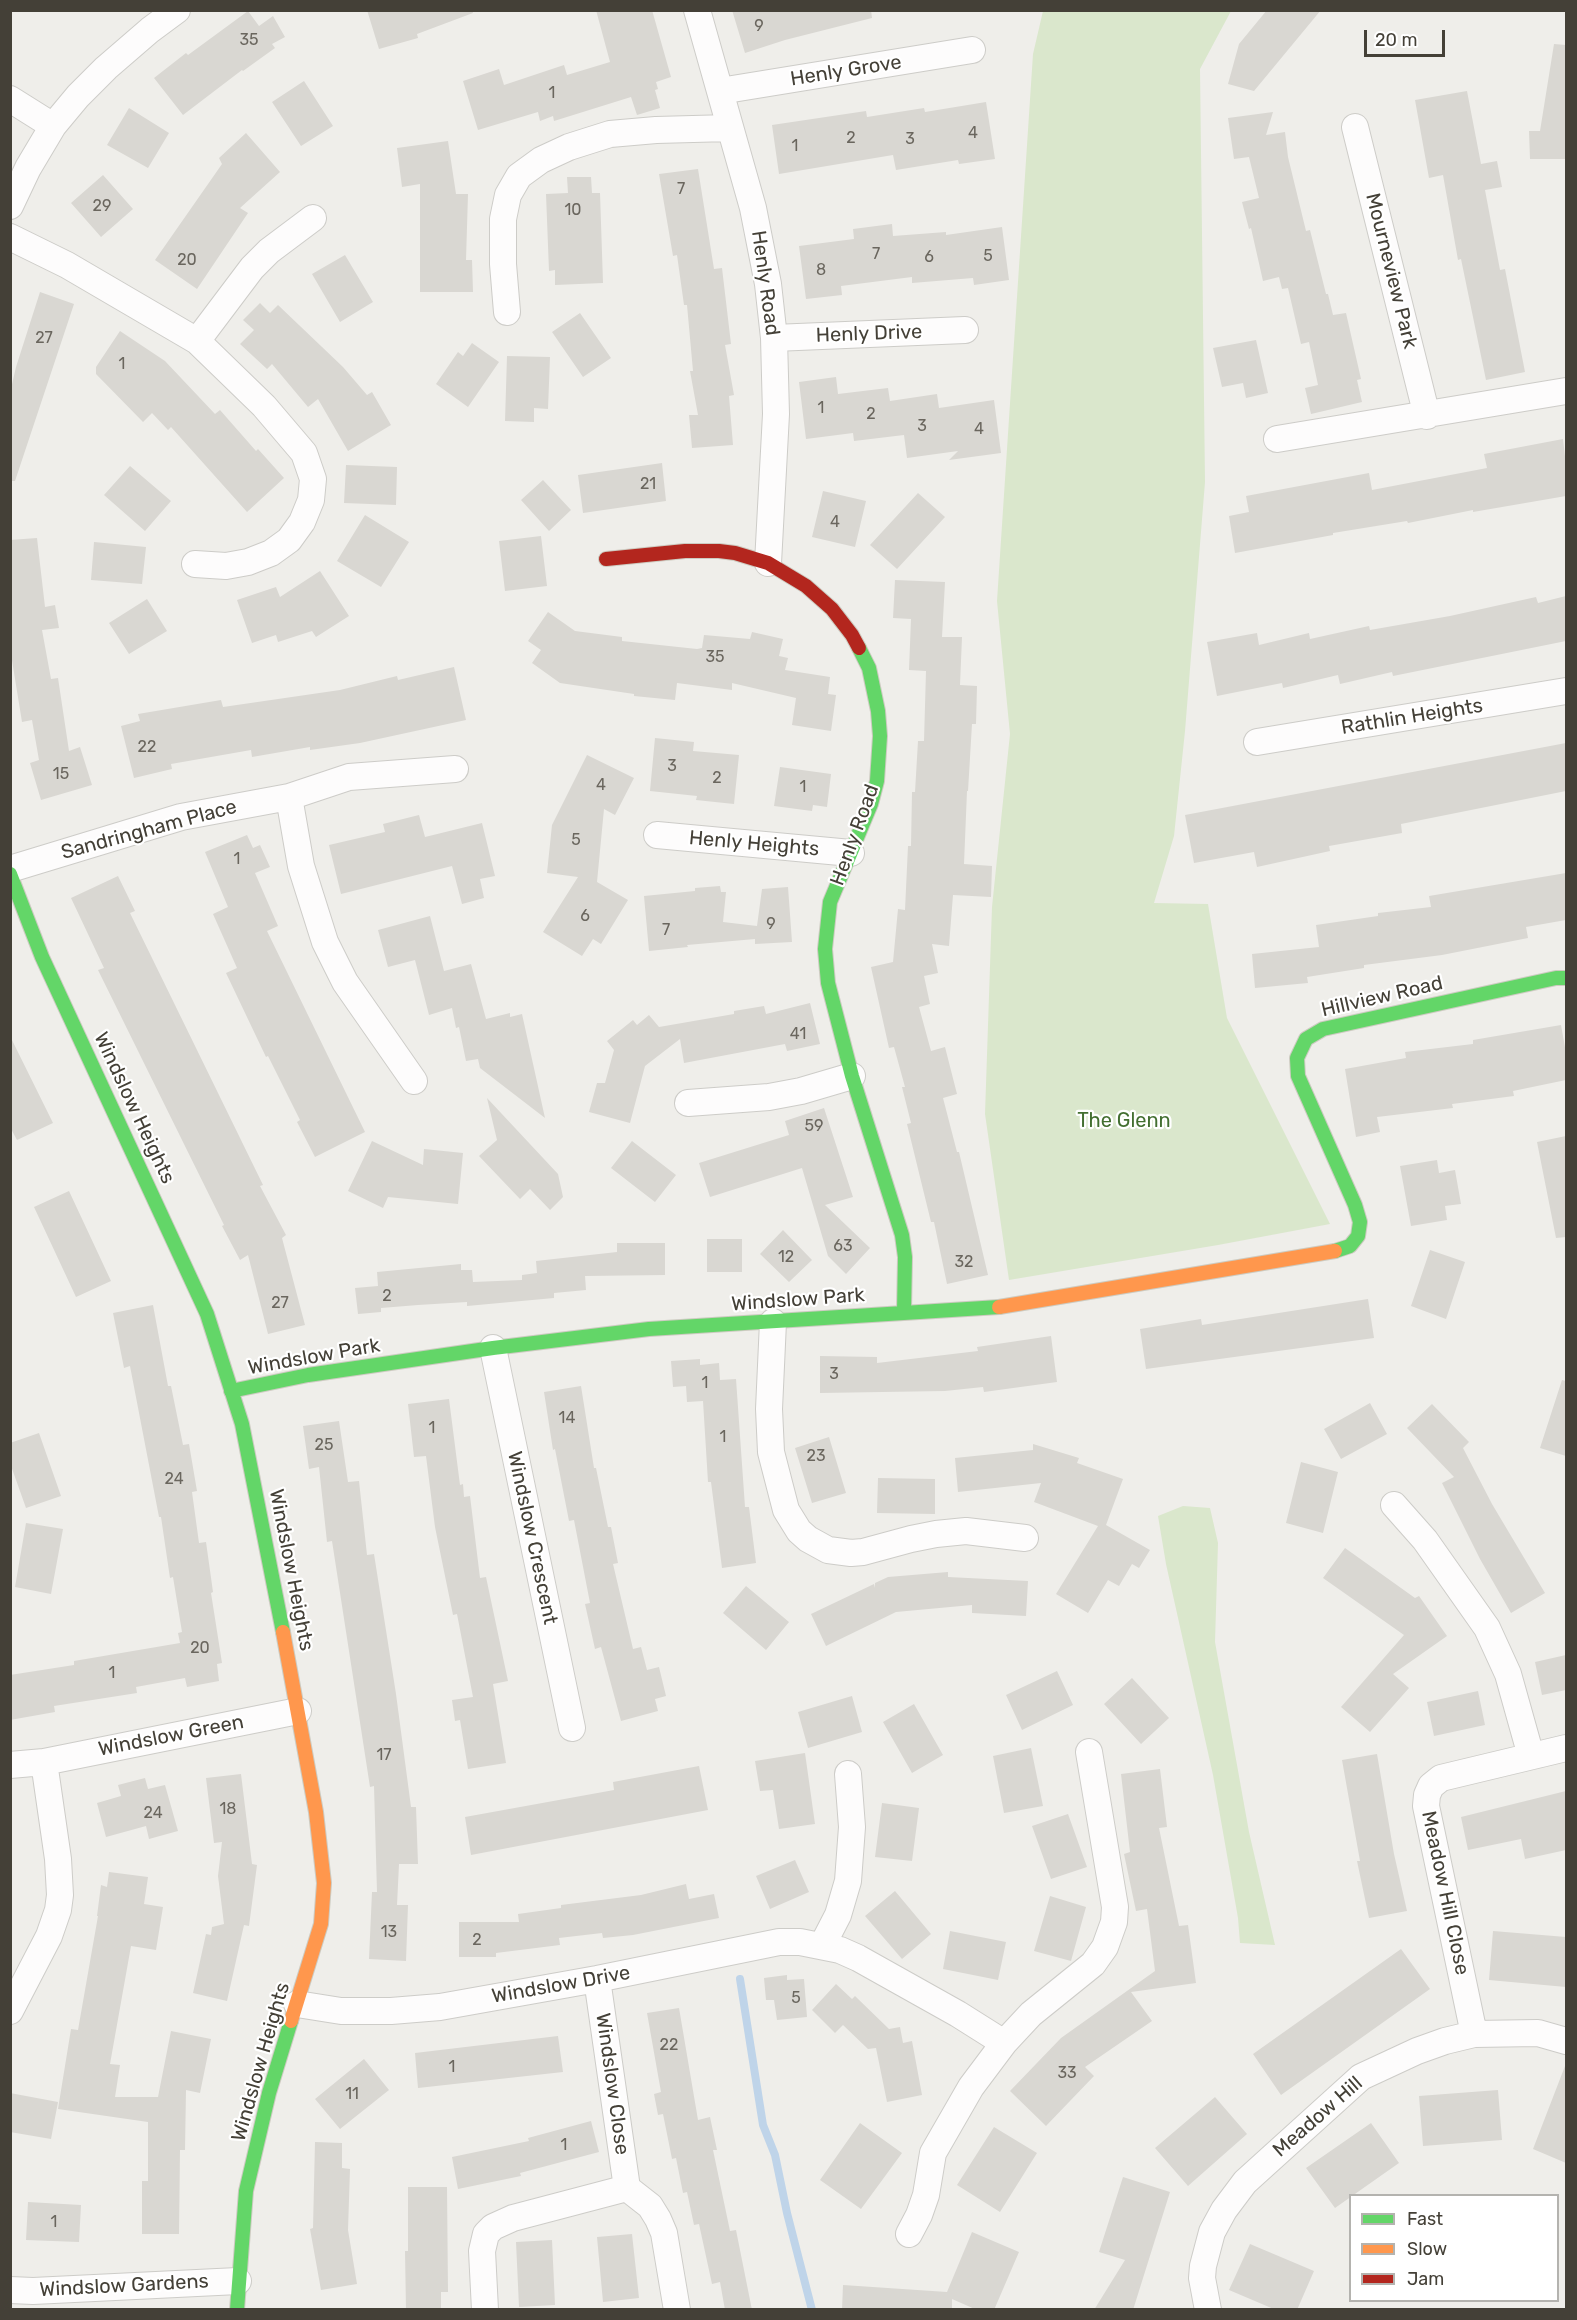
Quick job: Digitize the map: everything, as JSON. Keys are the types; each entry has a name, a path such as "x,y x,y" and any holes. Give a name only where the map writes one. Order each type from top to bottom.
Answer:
{"street":[{"path":"10,206 28,168 53,126 78,96 106,68 177,10"},
{"name":"Henly Road","path":"697,10 755,217 768,284 774,338 776,414 768,563"},
{"name":"Henly Grove","path":"720,91 972,51"},
{"path":"10,99 53,126"},
{"name":"Mourneview Park","path":"1355,127 1427,416"},
{"path":"507,312 502,241 503,219 508,195 519,176 541,160 569,147 610,134 730,128"},
{"path":"197,341 252,268 269,251 313,218"},
{"path":"10,237 68,265 197,341 264,406 304,453 312,471 313,489 308,512 289,540 271,553 236,565 195,564"},
{"name":"Henly Drive","path":"774,338 965,330"},
{"path":"1276,440 1566,391"},
{"name":"Henly Road","path":"606,559 685,551 719,551 735,553 768,563 806,586 832,609 852,634 869,668 878,711 877,781 871,804 830,902 825,949 828,983 852,1076 902,1235 905,1257 904,1312"},
{"name":"Rathlin Heights","path":"1257,742 1566,691"},
{"name":"Sandringham Place","path":"10,869 181,817 289,796 349,777 455,769"},
{"path":"289,796 301,866 325,942 345,982 414,1081"},
{"name":"Henly Heights","path":"657,835 851,854"},
{"name":"Windslow Heights","path":"10,874 42,957 207,1314 242,1424 316,1812 324,1883 321,1924 270,2093 246,2191 237,2310"},
{"name":"Hillview Road","path":"1360,1232 1360,1222 1355,1205 1298,1076 1297,1058 1306,1039 1323,1029 1556,978 1566,978"},
{"path":"688,1103 769,1097 801,1091 852,1076"},
{"name":"Windslow Park","path":"231,1391 308,1375 493,1348 649,1329 1002,1307 1336,1252 1350,1246 1360,1232"},
{"path":"773,1322 771,1452 786,1510 799,1531 808,1539 828,1550 851,1553 936,1534 966,1531 1025,1538"},
{"name":"Windslow Crescent","path":"493,1348 572,1728"},
{"path":"1394,1505 1425,1540 1488,1628 1508,1674 1531,1756"},
{"name":"Windslow Green","path":"10,1765 44,1762 298,1711"},
{"name":"Meadow Hill Close","path":"1474,2034 1426,1806 1427,1795 1431,1786 1441,1778 1566,1748"},
{"path":"909,2234 926,2195 933,2154 971,2087 1004,2043 1031,2014 1093,1964 1105,1947 1110,1934 1114,1914 1114,1893 1089,1752"},
{"path":"10,2011 49,1936 58,1910 60,1895 58,1859 44,1762"},
{"path":"822,1946 838,1915 848,1881 852,1827 848,1774"},
{"name":"Windslow Drive","path":"297,2004 341,2011 391,2011 440,2007 597,1979 779,1942 800,1942 840,1950 858,1958 958,2014 1004,2043"},
{"name":"Windslow Close","path":"597,1979 627,2188"},
{"name":"Meadow Hill","path":"1208,2310 1202,2278 1208,2243 1218,2219 1245,2182 1361,2077 1417,2051 1474,2034 1538,2033 1566,2041"},
{"path":"485,2310 483,2242 486,2234 493,2227 513,2218 627,2188 650,2206 661,2226 677,2310"},
{"name":"Windslow Gardens","path":"10,2290 33,2291 238,2281"}],"green space":[{"name":"The Glenn","path":"1043,11 1231,11 1200,69 1205,482 1174,836 1154,903 1208,904 1227,1018 1330,1224 1009,1280 985,1114 992,907 1010,734 997,601 1033,54"},
{"path":"1183,1506 1210,1508 1218,1543 1215,1642 1249,1832 1275,1945 1240,1943 1238,1918 1213,1775 1166,1564 1158,1516"}],"building":[{"path":"367,10 472,10 473,13 417,34 418,38 379,49"},
{"path":"596,10 652,10 671,77 656,82 658,89 655,90 660,108 637,115 631,97 554,121 553,116 540,121 538,112 478,130 463,81 499,69 504,85 564,65 567,75 610,62"},
{"path":"732,10 871,10 872,18 785,40 745,53"},
{"path":"1267,10 1321,10 1254,91 1228,84 1239,44"},
{"path":"248,11 259,26 273,16 285,37 272,44 275,48 183,115 154,78"},
{"path":"1554,44 1566,45 1566,159 1530,159 1529,131 1540,131"},
{"path":"304,81 333,126 301,146 272,102"},
{"path":"1467,91 1481,164 1497,161 1502,187 1485,190 1500,270 1505,269 1525,372 1486,380 1461,259 1458,260 1443,175 1429,178 1415,100"},
{"path":"986,102 995,159 959,164 958,160 896,170 893,155 779,174 772,125 866,111 867,117 924,108 925,112"},
{"path":"129,108 169,133 148,168 107,145"},
{"path":"1273,112 1266,135 1285,132 1288,157 1306,231 1310,230 1333,315 1346,313 1361,379 1357,380 1362,402 1311,414 1305,388 1318,385 1309,342 1301,344 1288,288 1282,289 1279,277 1263,281 1251,228 1249,229 1242,202 1259,198 1249,157 1234,159 1228,118"},
{"path":"246,133 280,172 240,208 248,213 197,289 155,260 222,164 219,158"},
{"path":"448,141 456,194 468,194 466,260 472,260 473,292 420,292 420,184 402,187 397,148"},
{"path":"698,169 714,269 722,268 731,344 725,345 734,395 729,396 733,445 692,448 689,415 698,415 690,371 693,371 687,305 684,305 677,255 673,256 659,174"},
{"path":"103,175 133,209 101,237 71,203"},
{"path":"567,177 591,177 592,193 600,193 603,283 555,285 555,270 549,271 546,194 568,193"},
{"path":"892,224 893,236 946,232 946,235 1002,227 1009,280 974,285 973,278 912,283 912,277 841,286 842,295 806,299 799,246 854,239 853,229"},
{"path":"345,255 373,302 340,322 312,274"},
{"path":"40,292 74,304 15,481 10,481 10,393"},
{"path":"260,303 270,313 278,305 343,367 367,395 372,392 391,425 348,451 318,399 308,407 272,364 267,369 240,344 254,330 243,320"},
{"path":"580,313 611,358 583,377 552,332"},
{"path":"120,331 165,361 215,414 220,410 256,451 258,449 284,478 247,512 171,427 168,430 152,413 143,422 96,374 96,367"},
{"path":"1256,340 1268,393 1246,398 1243,383 1222,387 1213,348"},
{"path":"472,343 499,362 468,407 436,384 458,352 463,356"},
{"path":"507,356 550,357 548,409 534,408 534,422 505,421"},
{"path":"836,377 838,394 888,388 890,401 937,394 939,408 994,400 1001,453 949,460 958,451 907,458 904,435 854,441 853,433 806,439 799,382"},
{"path":"1563,439 1566,496 1473,512 1473,510 1408,523 1407,521 1333,533 1333,535 1235,553 1229,516 1249,512 1246,496 1369,473 1372,490 1487,468 1484,454"},
{"path":"662,463 666,501 583,513 578,475"},
{"path":"346,465 397,467 396,505 344,503"},
{"path":"130,466 171,501 145,531 104,495"},
{"path":"543,480 571,510 549,531 521,500"},
{"path":"823,491 866,501 855,547 812,537"},
{"path":"918,493 945,517 897,569 870,545"},
{"path":"365,515 409,542 381,587 337,561"},
{"path":"541,536 547,586 505,591 499,541"},
{"path":"37,538 45,607 55,605 59,628 42,630 51,679 58,678 69,751 80,747 92,785 41,800 30,763 39,760 32,720 22,722 10,648 10,540"},
{"path":"94,542 146,547 142,584 91,580"},
{"path":"320,571 349,616 316,637 312,631 278,642 276,635 252,643 237,600 276,587 280,597"},
{"path":"895,580 945,582 942,637 962,637 960,685 977,686 976,724 972,724 967,791 964,864 992,866 991,897 953,895 949,946 932,944 938,973 924,976 930,1004 919,1007 931,1051 945,1047 957,1094 943,1098 957,1152 959,1152 988,1275 947,1284 934,1222 931,1222 907,1124 911,1123 902,1087 905,1087 894,1047 889,1048 871,967 893,962 898,909 905,910 908,846 911,846 912,792 915,792 918,741 924,741 926,671 909,670 911,619 893,618"},
{"path":"1566,596 1566,641 1393,676 1392,672 1340,684 1338,675 1283,688 1282,683 1217,696 1207,642 1257,633 1259,645 1309,633 1310,639 1369,626 1370,630 1450,616 1536,597 1538,603"},
{"path":"147,599 167,631 129,654 109,623"},
{"path":"548,612 575,631 622,637 622,641 697,649 702,648 704,635 750,639 752,632 783,639 779,656 788,658 785,670 830,677 828,694 836,695 831,731 792,725 796,698 732,683 732,690 677,683 675,700 634,696 634,694 560,683 532,663 541,650 528,641"},
{"path":"454,667 466,720 360,743 310,750 310,747 252,757 251,750 171,764 172,769 134,778 121,726 140,721 138,714 221,700 223,707 340,690 397,676 398,680"},
{"path":"655,738 694,742 693,751 739,755 734,804 696,800 697,796 650,791"},
{"path":"1566,743 1566,791 1401,824 1402,833 1329,846 1330,851 1257,867 1254,852 1194,863 1185,815"},
{"path":"587,755 634,778 615,815 604,809 597,882 628,900 601,944 593,939 582,956 543,932 578,877 547,873 552,825"},
{"path":"780,767 831,774 827,807 813,805 812,811 774,806"},
{"path":"419,815 425,837 482,823 495,876 480,879 484,898 462,904 452,866 341,894 329,845 385,832 383,824"},
{"path":"247,835 253,848 260,845 270,867 255,873 278,926 267,931 365,1132 315,1157 297,1122 300,1120 268,1056 266,1057 226,973 237,968 213,914 228,907 205,852"},
{"path":"1566,873 1566,920 1526,927 1528,938 1442,955 1364,965 1364,968 1307,977 1308,983 1255,988 1252,954 1319,947 1316,925 1378,916 1378,913 1431,907 1429,896"},
{"path":"118,876 135,911 130,913 263,1185 260,1186 286,1235 282,1238 305,1325 268,1334 248,1255 240,1260 222,1226 224,1225 98,970 104,968 71,898"},
{"path":"720,886 721,892 726,892 723,922 757,926 762,889 788,887 792,942 755,944 755,939 649,951 644,896"},
{"path":"430,916 444,971 471,964 486,1019 510,1013 510,1017 522,1014 545,1118 480,1068 478,1059 466,1061 459,1027 456,1028 452,1008 429,1015 415,960 388,967 378,930"},
{"path":"810,1003 820,1044 787,1051 785,1044 684,1063 680,1039 645,1066 630,1123 589,1112 597,1083 605,1083 614,1050 607,1041 633,1020 637,1025 649,1015 659,1027 734,1014 734,1011 764,1006 766,1014"},
{"path":"1561,1025 1566,1053 1566,1080 1513,1091 1514,1096 1452,1104 1453,1108 1377,1117 1380,1132 1356,1137 1345,1069 1406,1058 1405,1052 1473,1044 1473,1040"},
{"path":"10,1036 53,1123 17,1140 10,1127"},
{"path":"487,1098 558,1174 563,1197 550,1210 530,1189 520,1199 479,1156 497,1140"},
{"path":"824,1108 853,1197 825,1205 870,1248 846,1274 828,1256 802,1168 710,1197 699,1163 789,1135 785,1121"},
{"path":"1566,1136 1566,1237 1556,1238 1537,1142"},
{"path":"372,1141 423,1165 424,1149 463,1153 458,1204 388,1197 383,1208 348,1191"},
{"path":"632,1141 676,1175 655,1202 611,1168"},
{"path":"1437,1160 1439,1173 1455,1170 1461,1204 1445,1206 1447,1220 1411,1226 1400,1166"},
{"path":"69,1191 111,1281 76,1297 34,1207"},
{"path":"783,1230 812,1260 789,1282 760,1254"},
{"path":"707,1239 742,1239 742,1272 707,1272"},
{"path":"617,1243 665,1243 665,1275 585,1276 586,1290 554,1293 554,1298 467,1306 467,1302 381,1308 381,1312 358,1314 355,1288 378,1286 377,1272 461,1264 461,1270 472,1270 473,1282 522,1280 522,1275 537,1273 536,1261 617,1252"},
{"path":"1430,1250 1465,1262 1446,1319 1411,1306"},
{"path":"1368,1299 1374,1338 1146,1369 1140,1329 1201,1319 1202,1325"},
{"path":"153,1305 168,1386 171,1386 183,1445 189,1444 197,1491 192,1492 199,1543 206,1542 222,1663 217,1664 219,1681 187,1687 185,1678 136,1687 137,1693 54,1706 55,1712 10,1720 10,1675 74,1665 74,1661 180,1643 178,1633 182,1632 173,1577 170,1578 161,1517 159,1517 130,1366 124,1368 113,1313"},
{"path":"1051,1336 1057,1382 984,1392 983,1387 945,1391 820,1393 820,1356 877,1357 877,1363 978,1351 977,1347"},
{"path":"700,1359 700,1365 719,1363 720,1380 736,1379 745,1507 749,1507 756,1563 722,1568 711,1482 708,1482 703,1401 687,1402 686,1386 673,1387 671,1361"},
{"path":"1562,1380 1566,1381 1566,1456 1540,1448"},
{"path":"581,1386 594,1468 596,1468 608,1527 611,1527 618,1563 613,1564 633,1649 641,1647 647,1670 659,1667 666,1696 655,1699 658,1711 621,1721 601,1647 595,1649 585,1604 590,1603 574,1520 569,1521 555,1449 553,1450 544,1392"},
{"path":"449,1399 460,1485 463,1484 464,1497 470,1496 480,1578 486,1577 508,1681 493,1684 506,1763 468,1769 460,1720 455,1721 452,1700 473,1697 457,1614 453,1615 435,1527 426,1456 414,1457 408,1404"},
{"path":"1370,1403 1387,1434 1341,1459 1324,1429"},
{"path":"1432,1404 1469,1442 1463,1448 1492,1504 1545,1593 1511,1613 1480,1559 1442,1483 1454,1477 1407,1428"},
{"path":"339,1421 348,1482 359,1481 367,1555 374,1554 411,1807 416,1807 418,1864 399,1864 397,1905 408,1905 406,1961 369,1959 372,1892 377,1892 374,1786 370,1787 332,1541 327,1542 319,1467 309,1469 303,1426"},
{"path":"39,1433 61,1496 26,1508 10,1463 10,1443"},
{"path":"829,1437 846,1493 812,1503 795,1448"},
{"path":"1033,1444 1079,1458 1077,1463 1123,1479 1106,1525 1150,1550 1139,1568 1132,1564 1119,1586 1108,1580 1088,1613 1056,1594 1098,1526 1034,1502 1041,1483 958,1492 955,1458 1033,1450"},
{"path":"1301,1462 1338,1472 1323,1533 1286,1523"},
{"path":"878,1478 935,1479 935,1514 877,1513"},
{"path":"26,1523 63,1529 51,1594 15,1587"},
{"path":"1345,1548 1415,1598 1419,1596 1447,1636 1393,1674 1409,1688 1370,1732 1341,1707 1404,1635 1323,1578"},
{"path":"948,1572 948,1577 1028,1581 1026,1616 972,1613 972,1605 896,1612 826,1646 811,1614 874,1584 875,1588 875,1583 888,1577"},
{"path":"746,1586 789,1622 766,1650 723,1613"},
{"path":"1566,1655 1566,1690 1542,1695 1535,1662"},
{"path":"1057,1671 1073,1705 1022,1730 1006,1695"},
{"path":"1132,1678 1169,1718 1141,1744 1104,1704"},
{"path":"1478,1691 1485,1725 1434,1736 1427,1702"},
{"path":"852,1696 862,1732 808,1748 798,1712"},
{"path":"914,1704 943,1755 912,1773 883,1722"},
{"path":"1031,1748 1043,1806 1004,1813 993,1756"},
{"path":"805,1753 815,1824 779,1829 773,1790 760,1791 755,1761"},
{"path":"1377,1754 1394,1854 1407,1911 1369,1918 1357,1861 1360,1861 1342,1760"},
{"path":"699,1766 708,1810 471,1855 465,1817 614,1790 613,1782"},
{"path":"1160,1769 1167,1827 1159,1828 1179,1926 1188,1925 1196,1983 1131,1992 1152,2021 1085,2067 1094,2076 1046,2126 1010,2091 1061,2038 1155,1971 1147,1909 1136,1911 1124,1854 1130,1852 1121,1774"},
{"path":"241,1774 252,1864 257,1865 249,1926 244,1925 227,2001 193,1993 206,1934 211,1935 212,1927 224,1924 218,1876 222,1842 214,1843 206,1778"},
{"path":"145,1778 148,1789 165,1785 178,1831 149,1839 146,1826 106,1837 97,1803 121,1796 118,1785"},
{"path":"1566,1791 1566,1850 1525,1859 1521,1839 1468,1850 1461,1817"},
{"path":"882,1803 919,1808 912,1861 875,1857"},
{"path":"1068,1814 1087,1867 1051,1879 1032,1826"},
{"path":"795,1860 809,1892 770,1909 756,1876"},
{"path":"109,1872 148,1877 144,1904 163,1907 156,1950 131,1946 110,2064 120,2065 115,2097 158,2097 171,2031 211,2039 200,2093 186,2090 185,2150 180,2150 179,2234 142,2234 142,2181 148,2181 148,2122 58,2109 71,2029 78,2030 98,1916 101,1885 107,1887"},
{"path":"686,1884 689,1899 714,1894 719,1918 633,1935 603,1938 602,1933 559,1938 560,1945 496,1953 496,1957 459,1957 459,1922 519,1922 518,1914 561,1908 561,1905 641,1895"},
{"path":"895,1891 931,1934 902,1959 865,1916"},
{"path":"1050,1896 1086,1907 1071,1961 1034,1951"},
{"path":"950,1931 1006,1942 998,1980 943,1969"},
{"path":"1493,1931 1566,1937 1566,1987 1489,1980"},
{"path":"1401,1949 1430,1989 1281,2095 1253,2054"},
{"path":"787,1975 787,1980 804,1979 807,2017 777,2020 774,2000 766,2000 764,1978"},
{"path":"836,1984 852,1999 855,1996 889,2029 900,2027 903,2043 912,2041 922,2095 887,2102 876,2048 868,2049 843,2025 835,2033 812,2010"},
{"path":"679,2008 698,2120 710,2117 717,2150 713,2150 730,2231 736,2230 752,2310 725,2310 720,2282 712,2284 699,2224 694,2225 687,2192 683,2193 676,2158 672,2159 663,2114 658,2115 654,2094 661,2092 647,2013"},
{"path":"558,2036 563,2072 418,2088 415,2053"},
{"path":"364,2059 389,2090 340,2129 315,2099"},
{"path":"1566,2067 1566,2163 1533,2149"},
{"path":"1498,2090 1502,2140 1423,2146 1419,2096"},
{"path":"10,2093 58,2102 51,2139 10,2132"},
{"path":"1215,2097 1247,2134 1188,2186 1155,2148"},
{"path":"591,2121 599,2152 520,2173 521,2176 458,2189 452,2157 529,2141 528,2138"},
{"path":"860,2123 902,2153 861,2209 820,2180"},
{"path":"1371,2123 1399,2163 1355,2194 1349,2194 1349,2198 1335,2208 1306,2168"},
{"path":"994,2127 1037,2153 1000,2212 957,2185"},
{"path":"315,2142 342,2143 342,2168 350,2169 348,2230 357,2284 321,2290 310,2229 313,2228"},
{"path":"1123,2177 1170,2192 1133,2310 1094,2310 1125,2260 1099,2252"},
{"path":"408,2187 447,2187 448,2292 441,2292 441,2310 406,2310 405,2251 408,2251"},
{"path":"28,2202 81,2205 79,2242 26,2240"},
{"path":"972,2232 1019,2252 994,2310 977,2310 952,2299 952,2310 842,2310 843,2285 947,2292"},
{"path":"632,2234 639,2298 603,2302 597,2237"},
{"path":"552,2240 555,2305 519,2307 516,2242"},
{"path":"1250,2244 1314,2271 1297,2310 1276,2310 1229,2290"}],"waterway":[{"path":"740,1979 763,2125 775,2155 812,2310"}],"traffic: fast":[{"path":"859,648 869,668 878,711 880,736 877,781 871,804 830,902 825,949 828,983 852,1076 902,1235 905,1257 904,1312"},
{"path":"10,874 42,957 207,1314 242,1424 283,1632"},
{"path":"1335,1251 1350,1246 1358,1236 1360,1222 1355,1205 1298,1076 1297,1058 1306,1039 1323,1029 1556,978 1566,978"},
{"path":"231,1391 308,1375 493,1348 649,1329 999,1307"},
{"path":"237,2310 246,2191 269,2093 291,2021"}],"traffic: slow":[{"path":"999,1307 1335,1251"},
{"path":"283,1632 316,1812 324,1883 321,1924 291,2021"}],"traffic: jam":[{"path":"606,559 685,551 719,551 735,553 768,563 806,586 832,609 859,648"}]}
